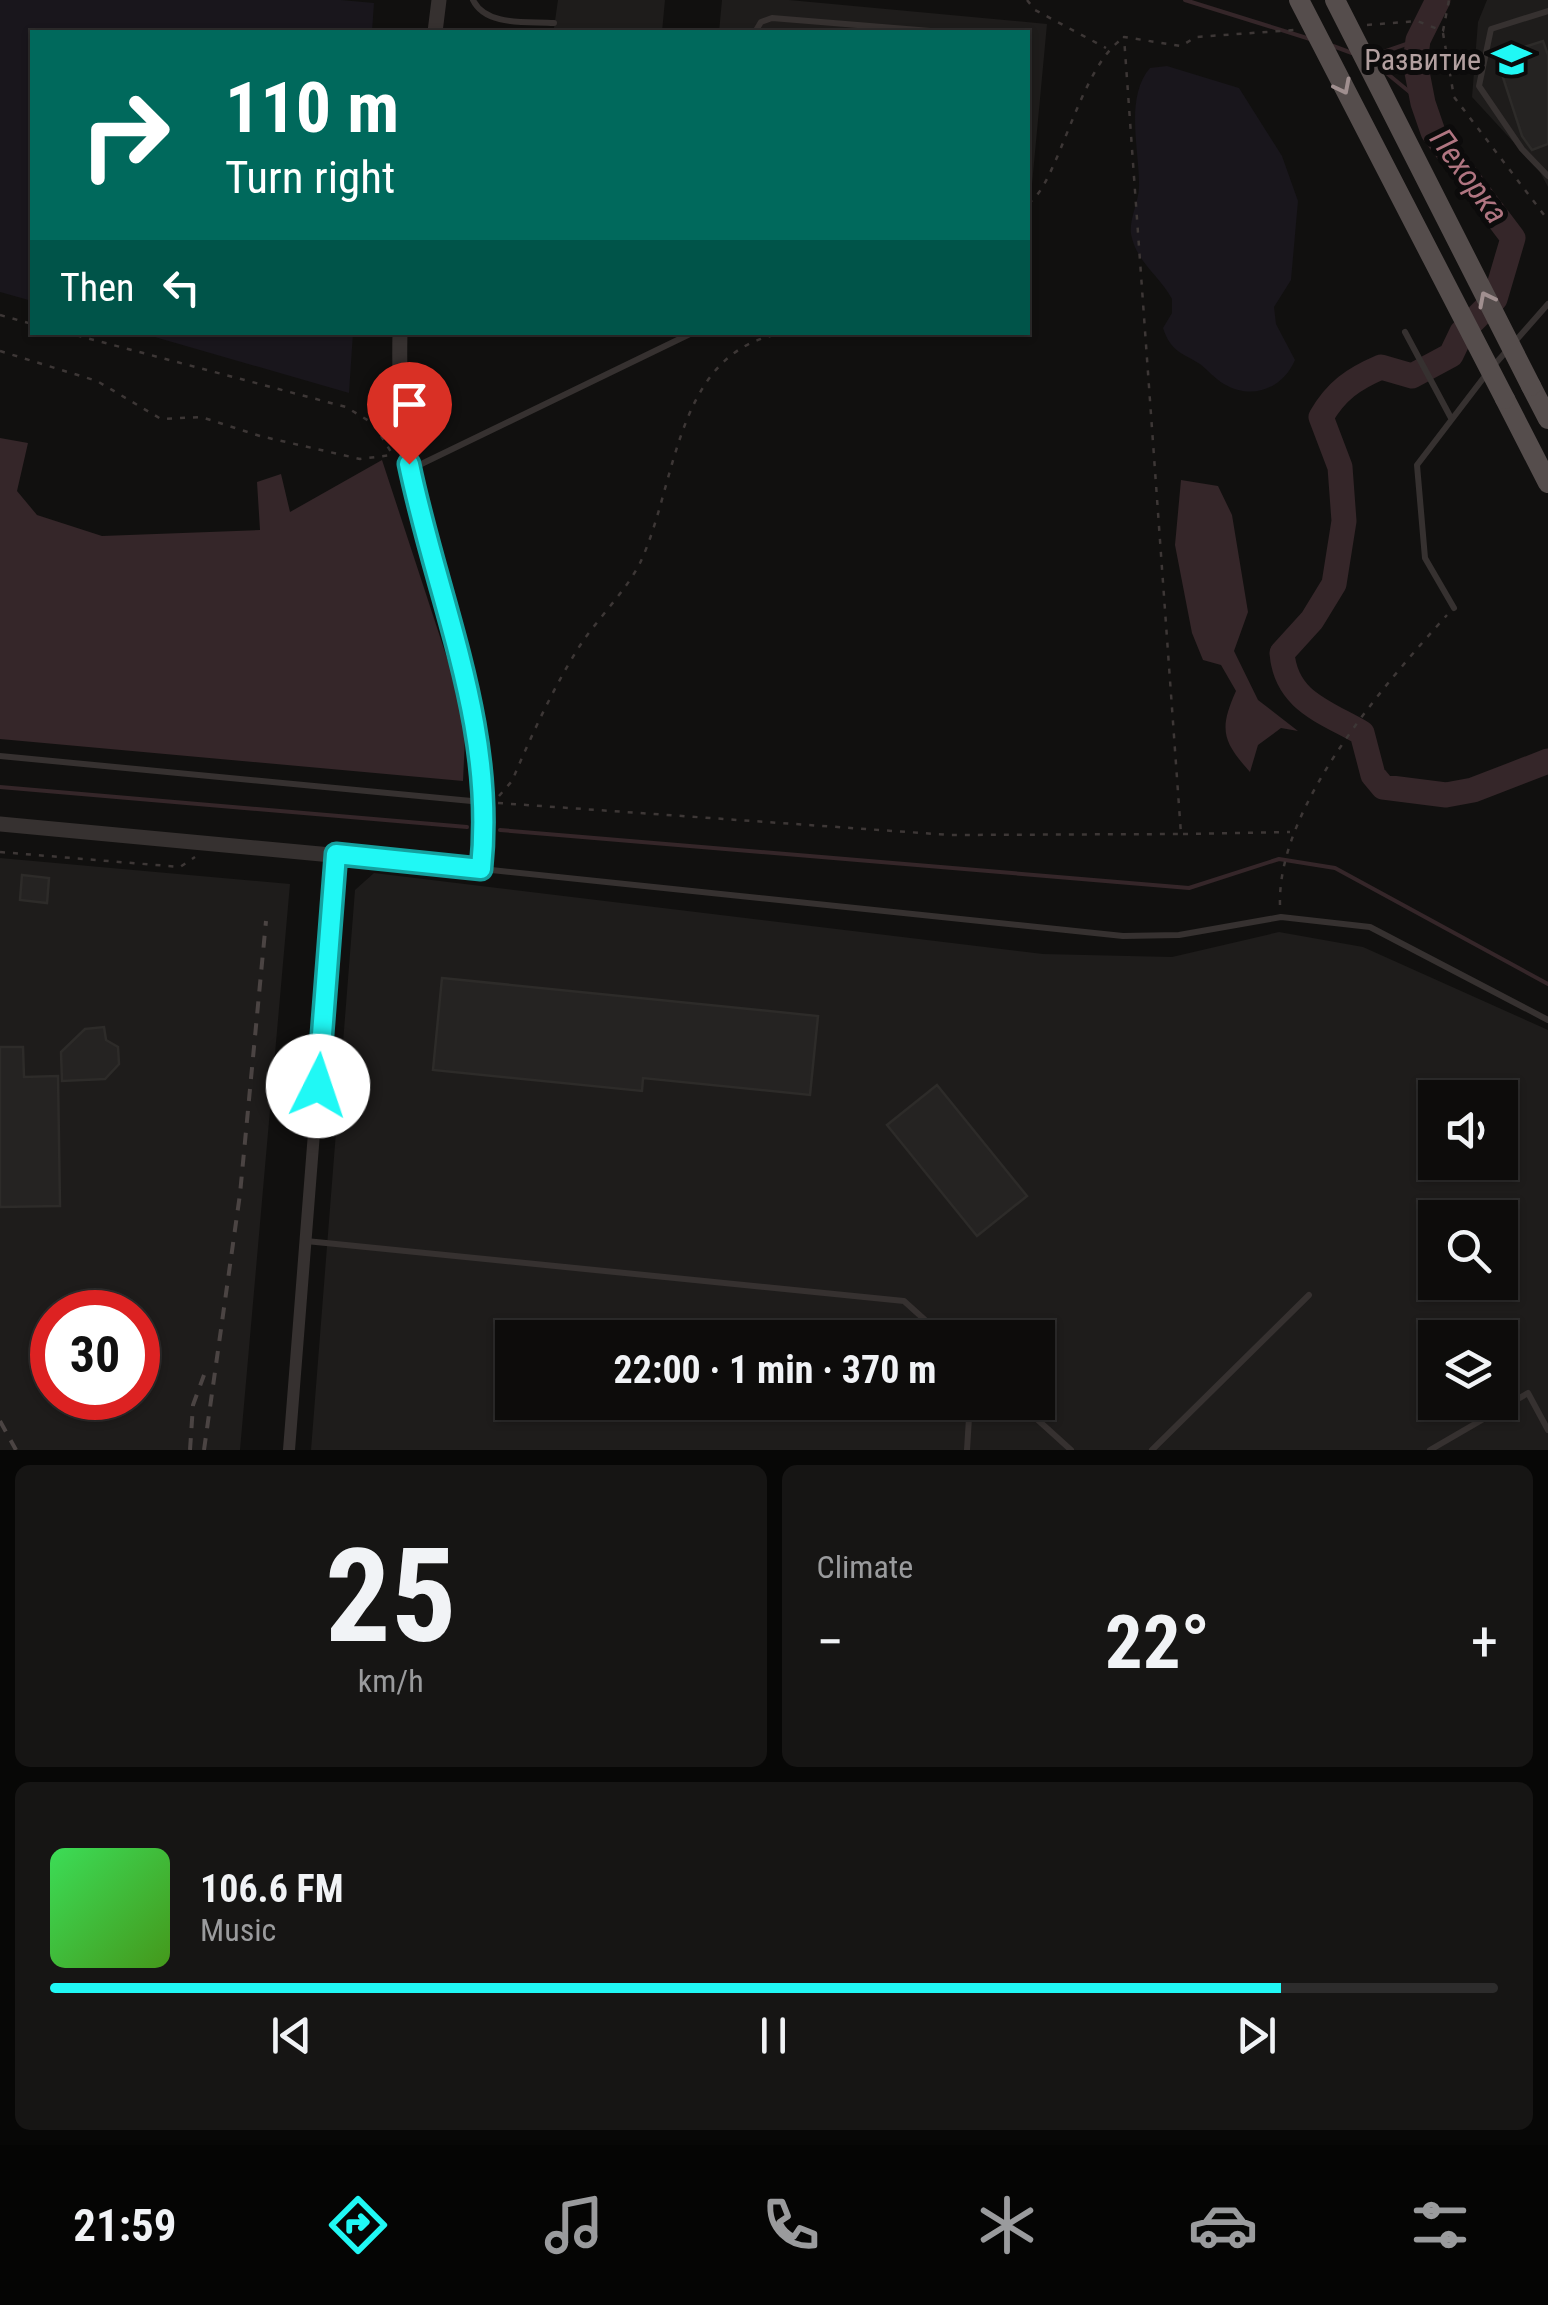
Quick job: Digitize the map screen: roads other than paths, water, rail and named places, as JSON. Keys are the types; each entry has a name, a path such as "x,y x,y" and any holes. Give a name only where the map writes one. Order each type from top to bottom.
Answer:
{"main road":[{"path":"1299,0 1548,483"},
{"path":"1335,0 1548,419"}],"street":[{"path":"435,30 439,0"},
{"path":"0,824 481,869 490,803 466,678 410,469 402,408 400,335"},
{"path":"289,1450 336,854"}],"lane":[{"path":"473,0 482,15 492,18 554,24"},
{"path":"1548,11 1491,29 1479,86 1522,149 1548,176"},
{"path":"756,30 761,22 772,18 918,30"},
{"path":"1454,608 1425,558 1417,465 1451,418 1548,304"},
{"path":"1405,332 1451,418"},
{"path":"410,469 688,335"},
{"path":"0,756 490,803"},
{"path":"481,869 1123,936 1178,935 1280,917 1370,927 1548,1020"},
{"path":"306,1241 904,1300 926,1320"},
{"path":"1152,1450 1309,1295"},
{"path":"1430,1450 1528,1393 1548,1430"},
{"path":"967,1450 969,1420"},
{"path":"1038,1420 1071,1450"}],"waterway":[{"path":"1185,0 1310,39"},
{"name":"Пехорка","path":"1438,0 1418,40 1415,62 1423,103 1433,132 1513,238 1495,299 1462,332 1451,355 1412,376 1381,367 1339,393 1321,417 1340,467 1344,521 1334,584 1312,620 1282,653 1285,669 1299,694 1362,733 1373,775 1383,787 1446,795 1473,790 1548,761"},
{"path":"1372,56 1418,40"},
{"path":"1333,46 1352,53"},
{"path":"1378,66 1423,103"},
{"path":"0,787 467,827"},
{"path":"500,830 1189,888 1279,859 1335,868 1548,984"}],"railway":[{"path":"204,1450 240,1194 266,921"},
{"path":"190,1450 193,1405 204,1375"},
{"path":"0,1421 16,1450"}],"place":[{"name":"Развитие","path":"1511,59"}]}
